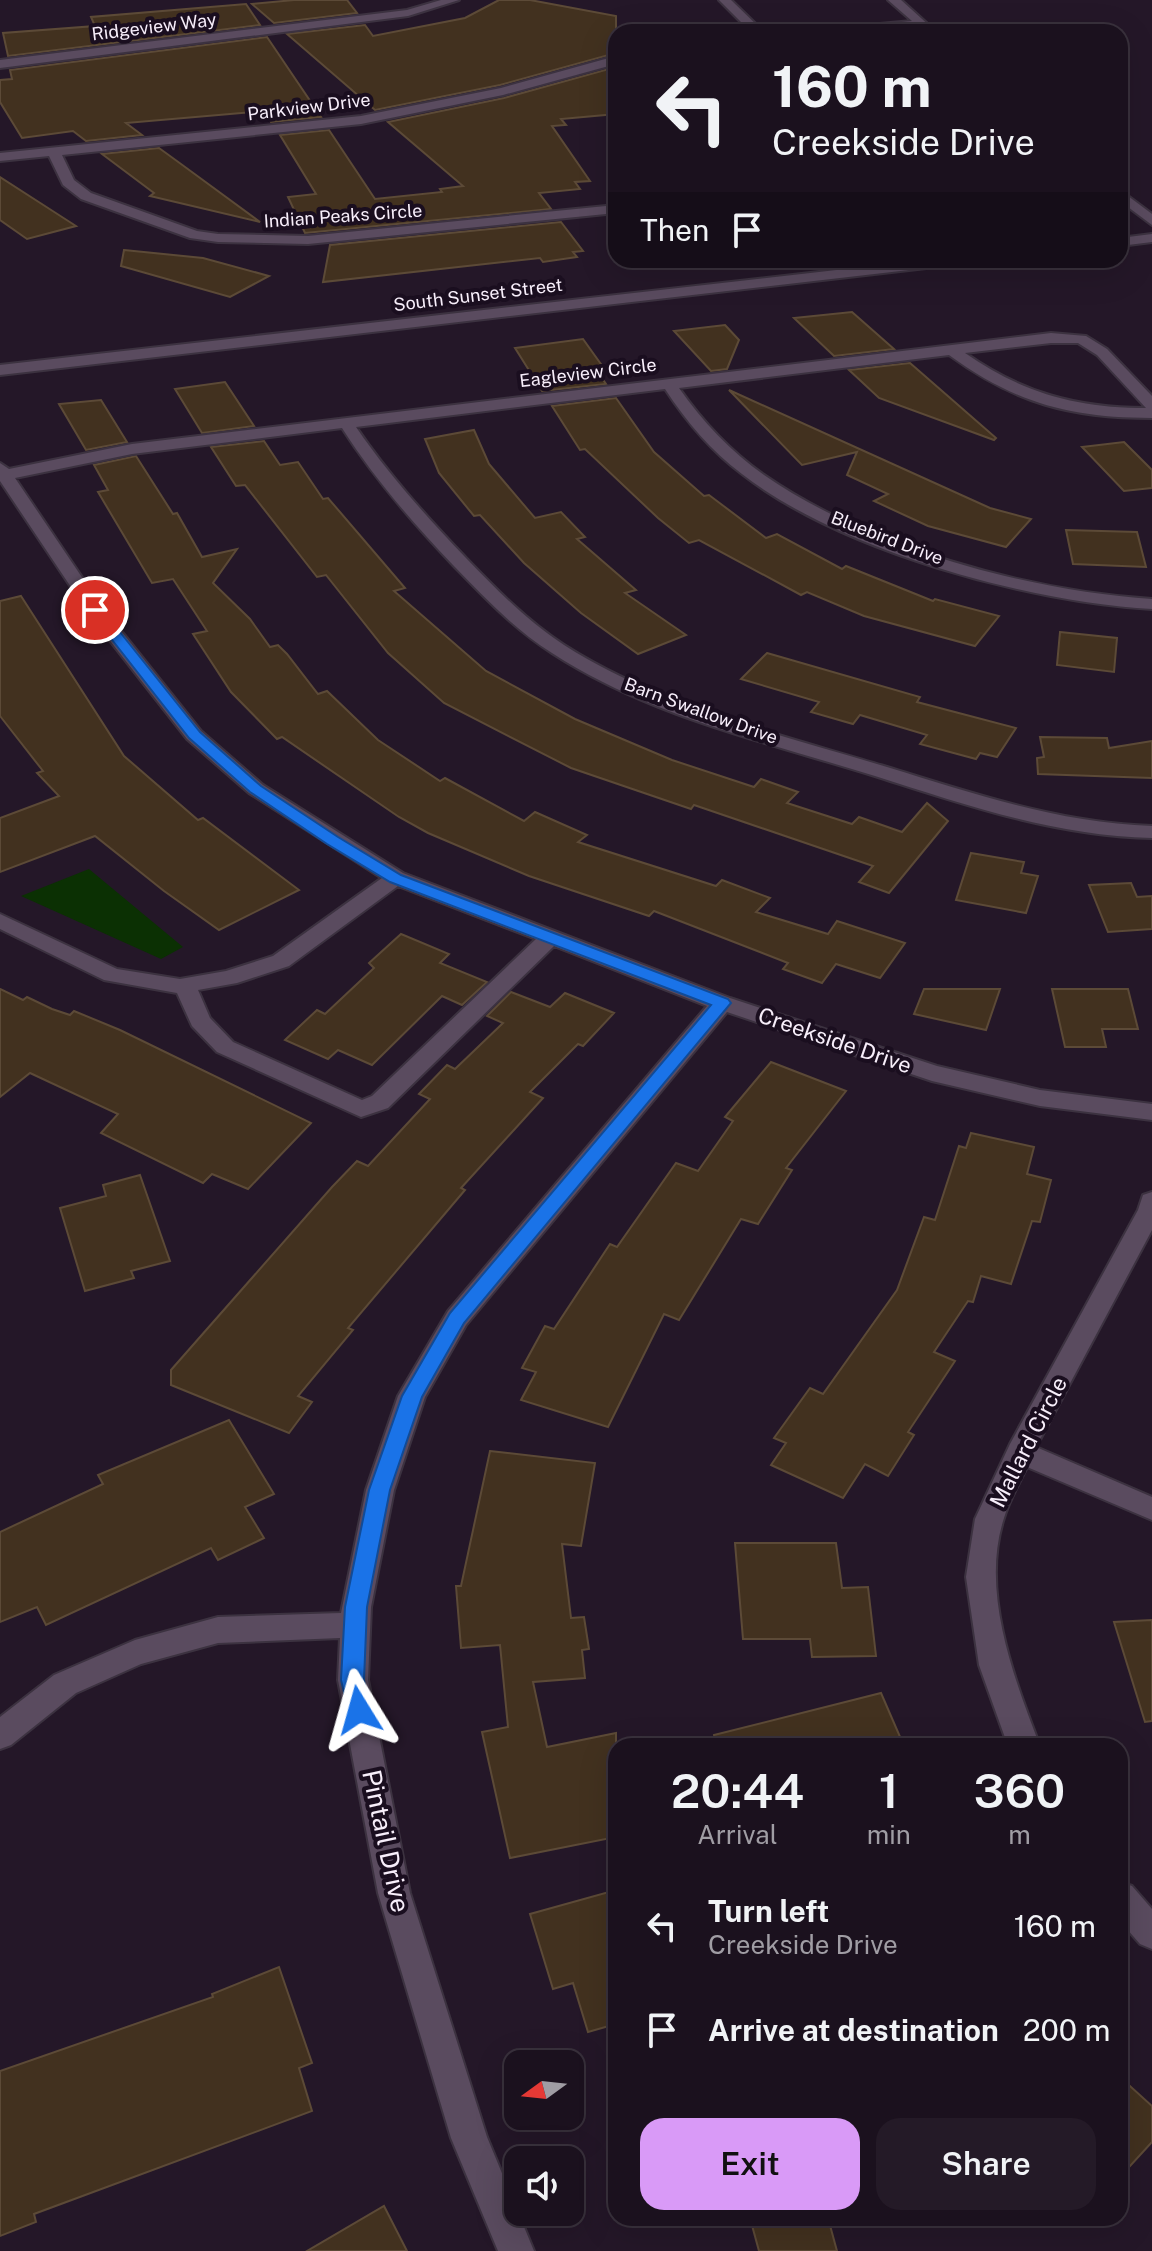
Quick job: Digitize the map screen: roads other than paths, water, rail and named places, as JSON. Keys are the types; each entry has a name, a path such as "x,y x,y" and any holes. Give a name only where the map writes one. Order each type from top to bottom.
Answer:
{"street":[{"name":"Ridgeview Way","path":"0,64 408,13 453,0"},
{"path":"725,0 750,24"},
{"path":"894,0 921,24"},
{"name":"Parkview Drive","path":"0,157 361,120 503,91 608,62"},
{"name":"Indian Peaks Circle","path":"54,152 68,182 86,196 195,235 218,238 308,240 608,210"},
{"path":"1128,201 1152,221"},
{"path":"1128,241 1152,238"},
{"name":"South Sunset Street","path":"0,370 891,268"},
{"name":"Eagleview Circle","path":"1,473 132,449 1051,338 1081,339 1102,352 1152,405"},
{"path":"953,351 986,376 1028,397 1068,409 1103,414 1152,413"},
{"name":"Bluebird Drive","path":"668,383 714,441 759,478 805,506 881,538 975,571 1073,597 1123,604 1152,604"},
{"name":"Barn Swallow Drive","path":"346,423 372,464 405,505 518,622 575,659 645,694 949,793 1067,825 1128,833 1152,832"},
{"name":"Creekside Drive","path":"1,473 95,610 194,735 256,789 396,878 722,1003 932,1073 1040,1098 1152,1112"},
{"path":"0,921 112,975 185,986 229,978 281,961 396,878"},
{"path":"185,986 200,1021 225,1047 361,1109 380,1102 551,937"},
{"name":"Pintail Drive","path":"516,2251 469,2138 394,1893 353,1680 355,1625 380,1490 412,1396 457,1318 722,1003"},
{"name":"Mallard Circle","path":"1021,1738 994,1665 981,1577 989,1519 1020,1452 1150,1210 1152,1201"},
{"path":"1020,1452 1152,1509"},
{"path":"0,1735 65,1684 135,1653 218,1630 355,1625"},
{"path":"1128,1906 1152,1933"}]}
